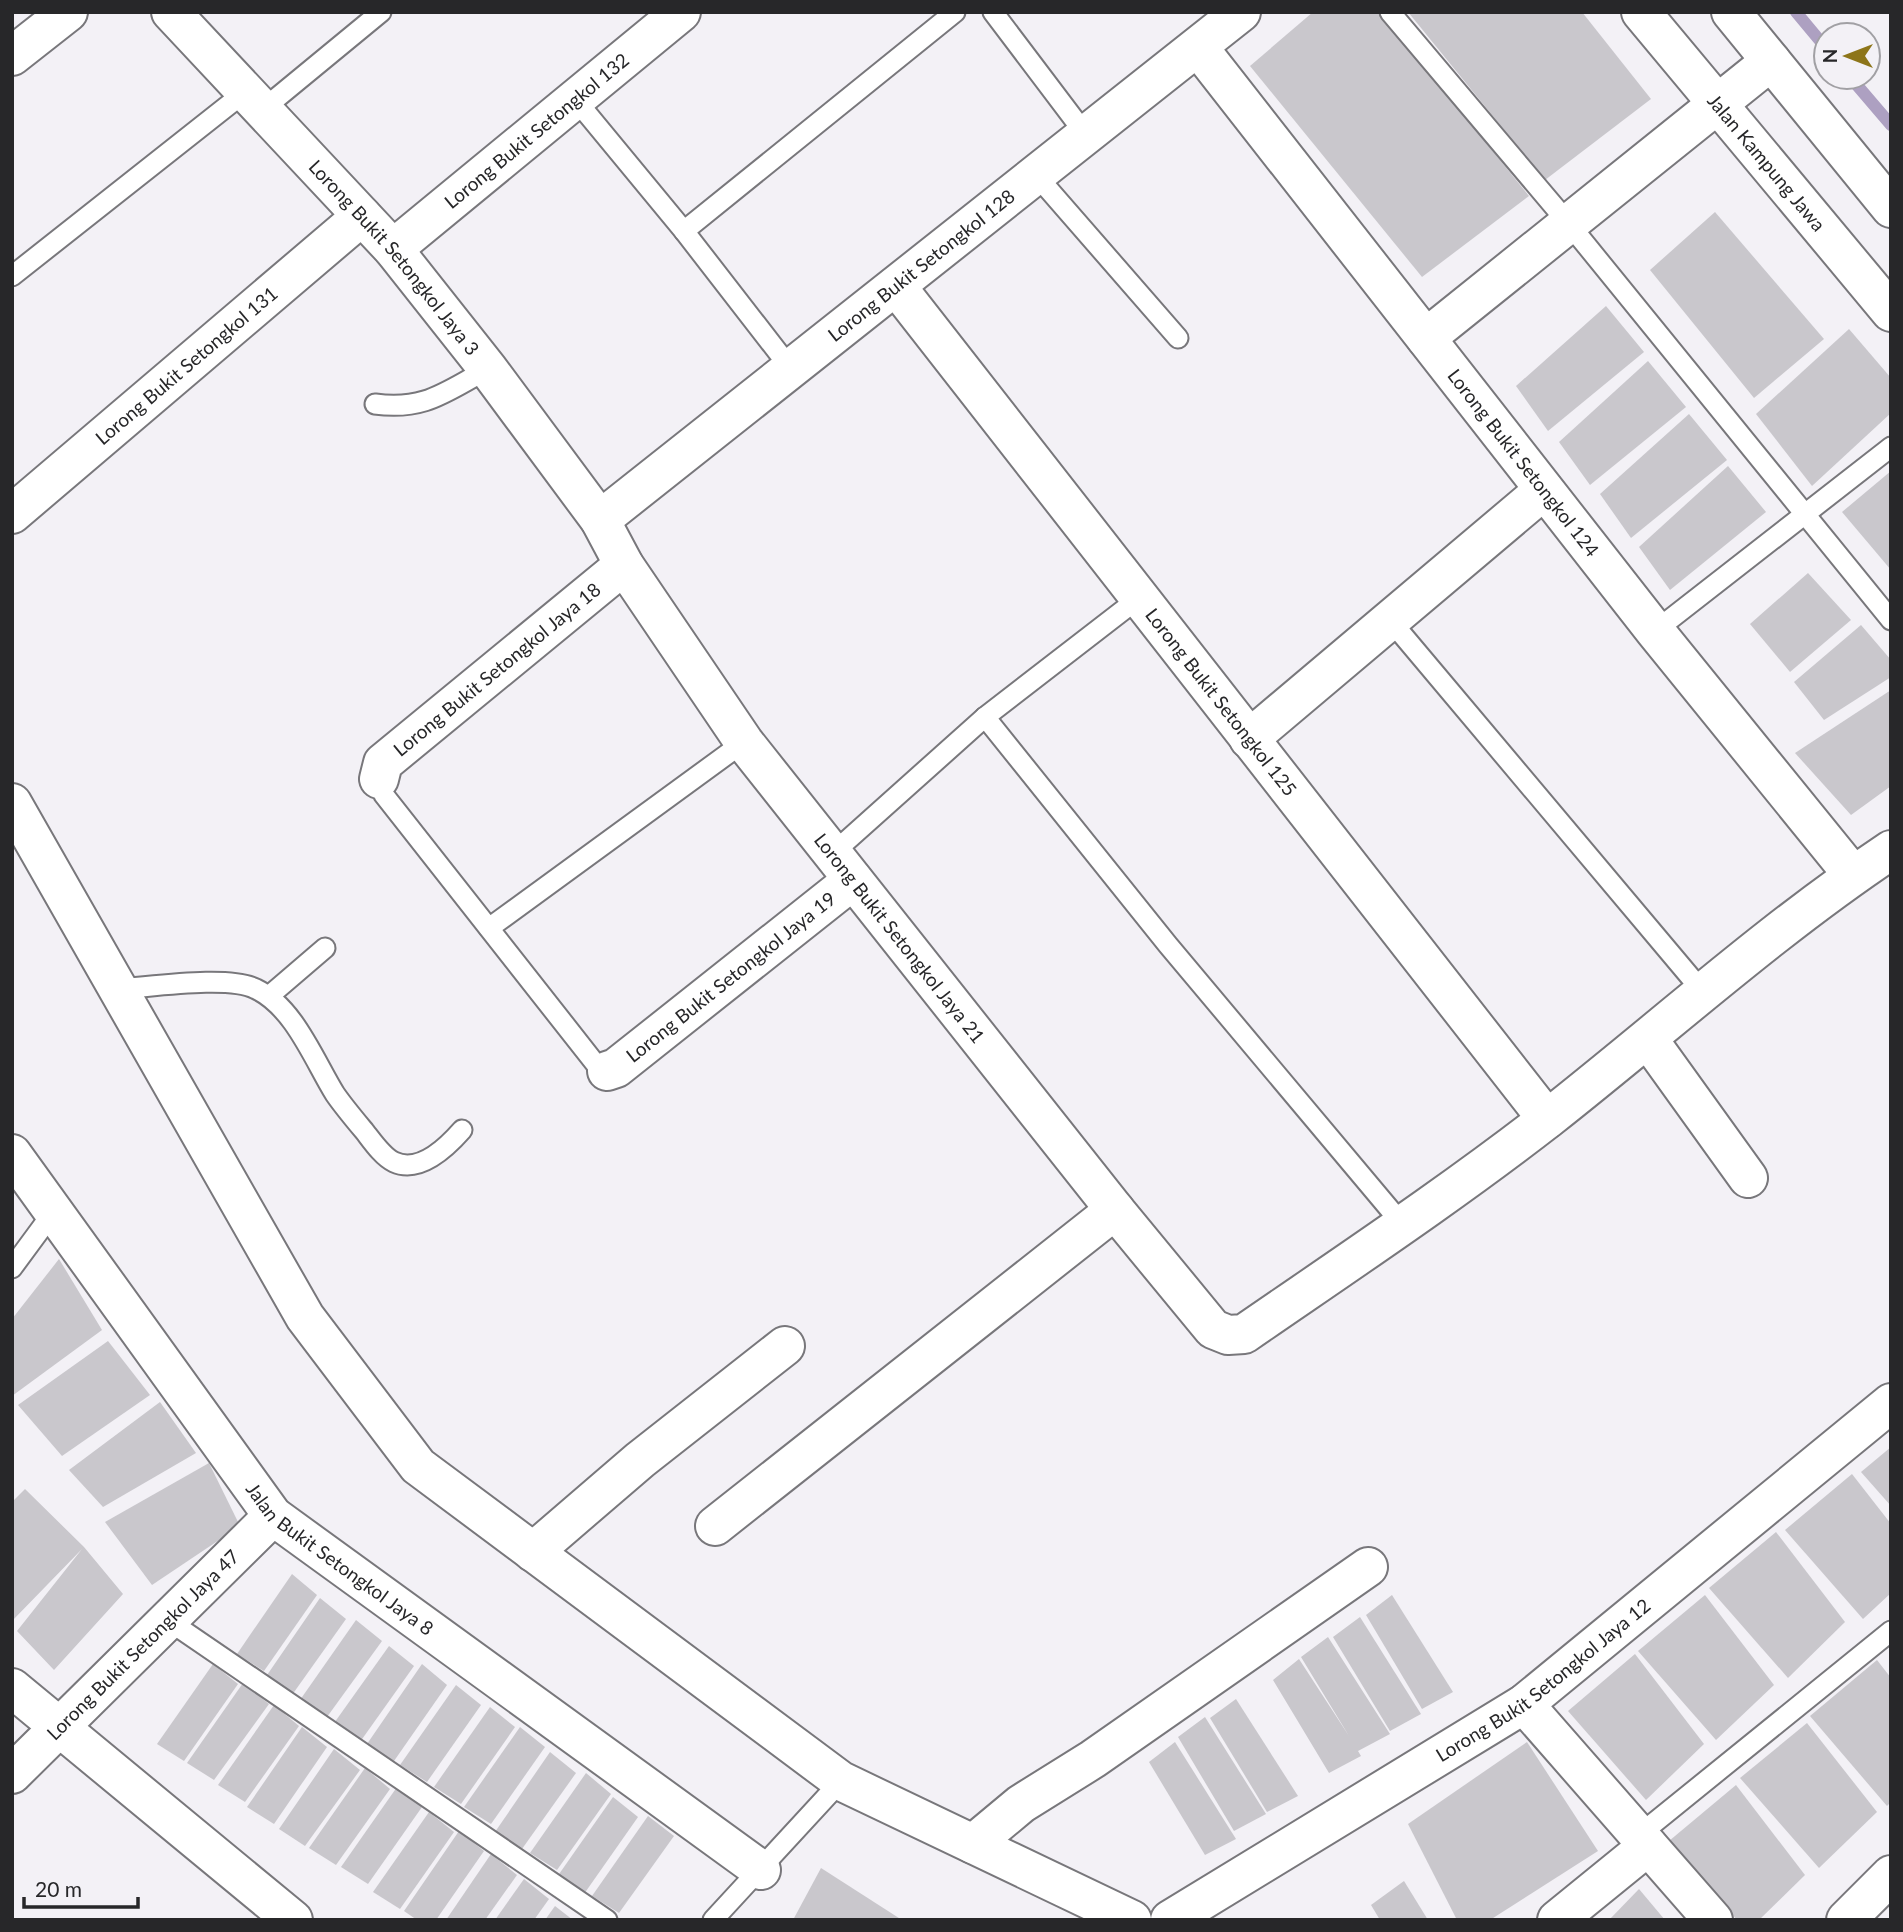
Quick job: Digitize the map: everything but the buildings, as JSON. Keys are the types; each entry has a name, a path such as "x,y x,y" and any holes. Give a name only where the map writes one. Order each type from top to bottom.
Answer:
{"street":[{"path":"12,56 68,12"},
{"name":"Lorong Bukit Setongkol Jaya 3","path":"171,12 393,249 488,369 600,520"},
{"name":"Lorong Bukit Setongkol 132","path":"393,249 681,12"},
{"name":"Lorong Bukit Setongkol 128","path":"600,520 1241,12"},
{"name":"Jalan Kampung Jawa","path":"1640,12 1891,312"},
{"path":"1731,12 1891,208"},
{"name":"Lorong Bukit Setongkol 124","path":"1198,47 1655,631 1853,875"},
{"path":"1426,338 1771,61"},
{"name":"Lorong Bukit Setongkol 131","path":"12,514 362,216"},
{"name":"Lorong Bukit Setongkol 125","path":"896,286 1547,1119"},
{"path":"1249,739 1544,490"},
{"name":"Lorong Bukit Setongkol Jaya 21","path":"600,520 624,565 744,742 1115,1210 1213,1329 1228,1335 1244,1334 1403,1225"},
{"name":"Lorong Bukit Setongkol Jaya 18","path":"379,779 383,763 624,565"},
{"path":"12,803 305,1317 396,1441 418,1466 841,1781 1132,1920"},
{"path":"1403,1225 1547,1119 1703,992 1853,875 1891,850"},
{"name":"Lorong Bukit Setongkol Jaya 19","path":"607,1071 616,1068 843,867"},
{"path":"1648,1039 1748,1178"},
{"name":"Jalan Bukit Setongkol Jaya 8","path":"12,1154 273,1516 761,1870"},
{"path":"715,1526 1115,1210"},
{"path":"533,1552 640,1460 785,1346"},
{"name":"Lorong Bukit Setongkol Jaya 12","path":"1170,1920 1524,1704 1891,1403"},
{"name":"Lorong Bukit Setongkol Jaya 47","path":"12,1774 273,1516"},
{"path":"973,1844 1021,1804 1093,1759 1368,1567"},
{"path":"12,1688 293,1920"},
{"path":"1524,1704 1713,1920"},
{"path":"1557,1920 1644,1840"},
{"path":"1846,1920 1891,1875"}],"lane":[{"path":"12,276 253,101 382,12"},
{"path":"684,231 954,12"},
{"path":"993,12 1086,135"},
{"path":"1390,12 1569,224 1891,620"},
{"path":"575,99 684,231 791,369"},
{"path":"1036,175 1178,338"},
{"path":"375,404 406,407 423,404 488,369"},
{"path":"1655,631 1891,447"},
{"path":"843,867 985,717 1139,598"},
{"path":"1390,620 1703,992"},
{"path":"985,717 1168,945 1403,1225"},
{"path":"489,928 744,742"},
{"path":"379,779 384,795 598,1067 607,1071"},
{"path":"269,996 325,948"},
{"path":"119,989 225,983 253,987 269,996 285,1012 337,1098 376,1146 395,1163 413,1163 442,1153 462,1130"},
{"path":"12,1268 54,1211"},
{"path":"169,1621 607,1920"},
{"path":"1644,1840 1891,1631"},
{"path":"713,1920 841,1781"}],"waterway":[{"path":"1796,12 1812,31"},
{"path":"1862,91 1891,125"}]}
